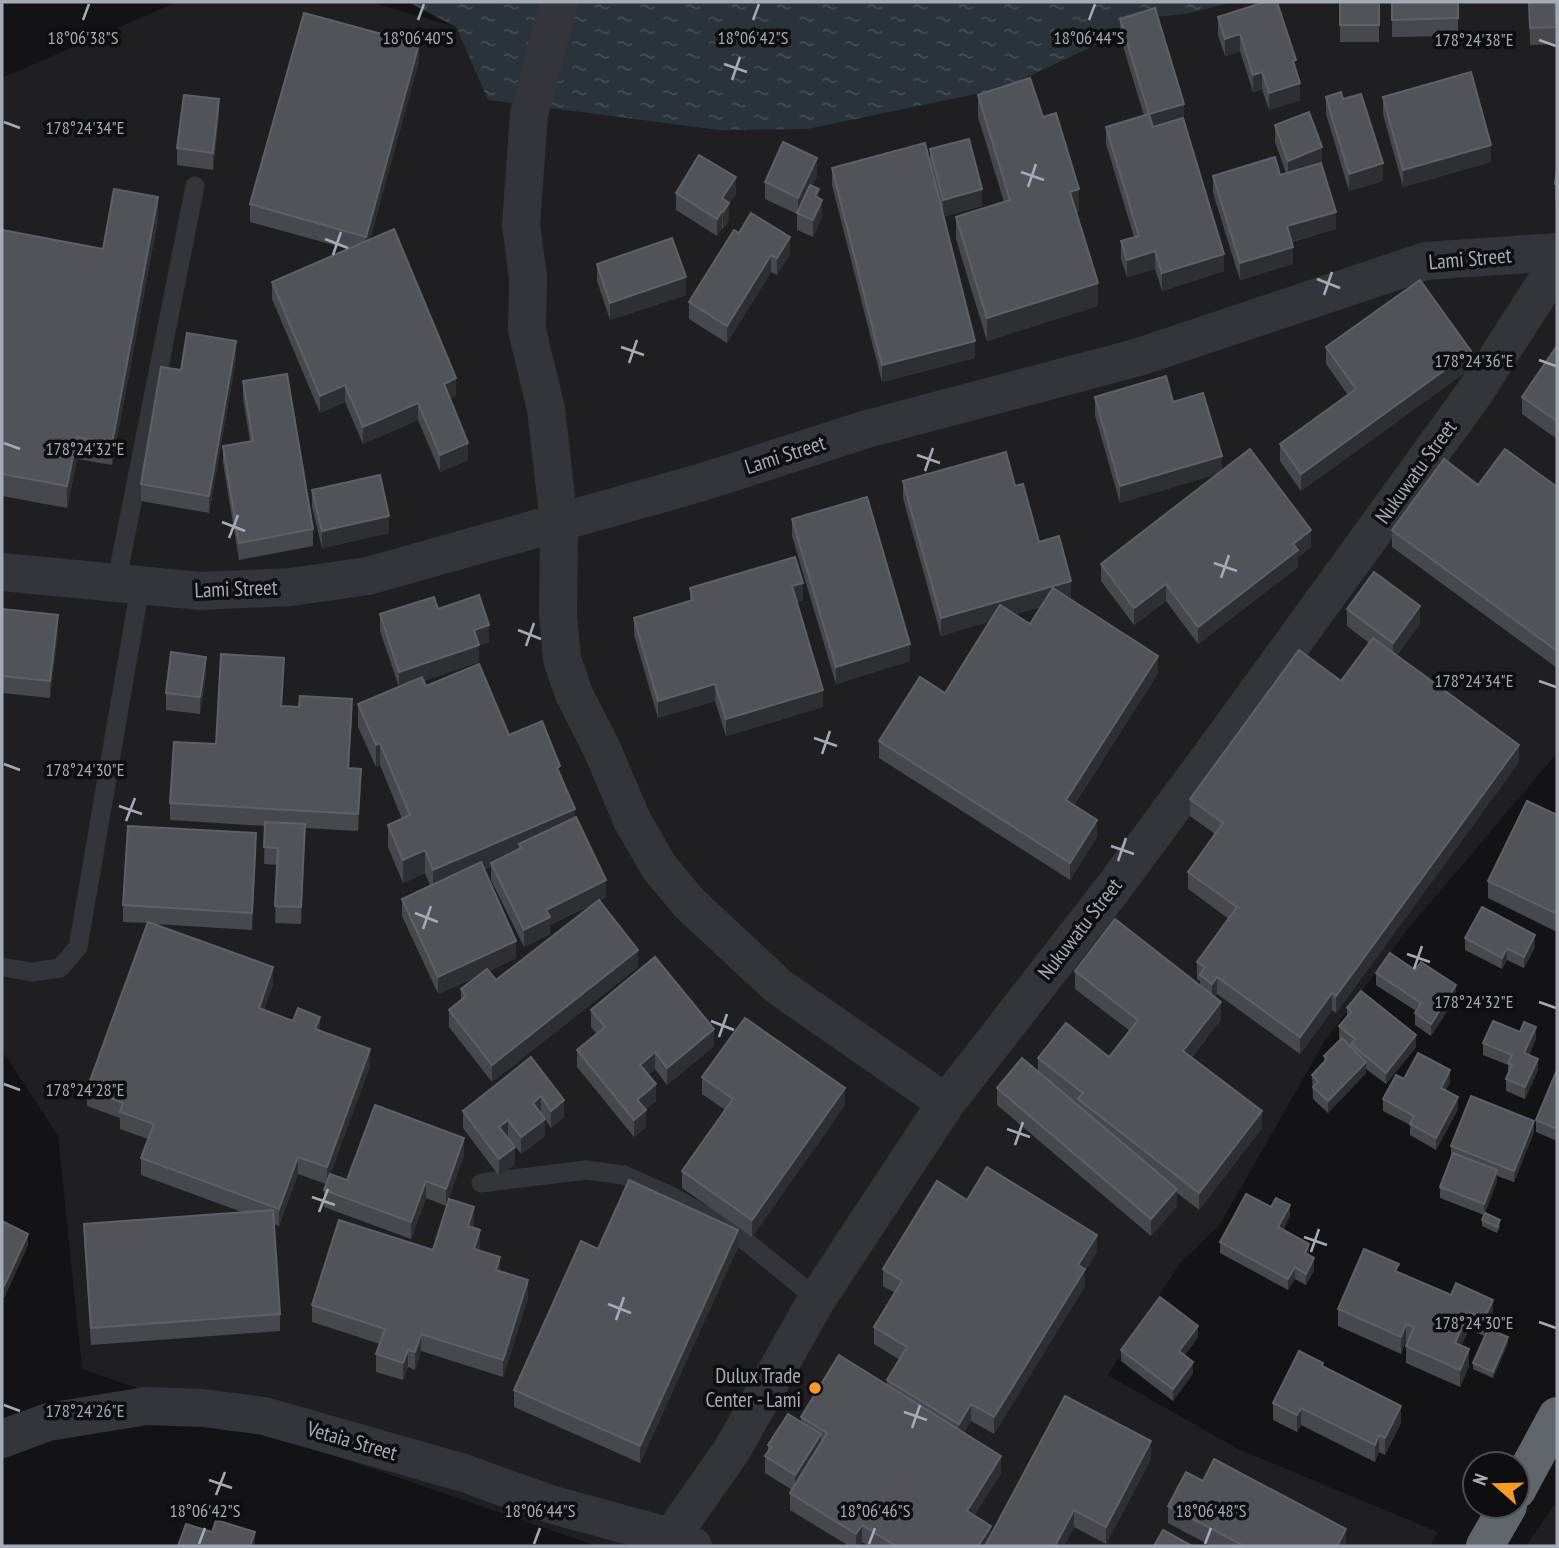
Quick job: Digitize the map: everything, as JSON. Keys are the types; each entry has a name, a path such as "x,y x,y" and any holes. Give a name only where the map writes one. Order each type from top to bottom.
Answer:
{"highway":[{"path":"1531,1464 1557,1416"},
{"path":"1485,1546 1500,1520"}],"street":[{"path":"559,2 529,114 521,225 528,277 527,330 546,409 559,524 558,614 562,659 574,694 602,749 632,820 659,867 689,903 761,972 946,1103"},
{"name":"Lami Street","path":"2,572 201,592 291,587 368,576 699,483 867,429 1139,357 1426,261 1557,252"},
{"name":"Nukuwatu Street","path":"683,1542 817,1299 946,1103 1114,887 1229,731 1475,392 1557,265"},
{"name":"Vetaia Street","path":"2,1439 48,1422 146,1406 203,1408 264,1416 451,1469 550,1504 683,1542"}],"lane":[{"path":"2,967 32,972 60,968 78,947 128,585 195,186"},
{"path":"481,1183 586,1170 624,1175 673,1197 737,1234 817,1299"}],"shaded area":[{"path":"177,2 370,2 456,27 488,100 808,129 1005,88 1103,41 1113,28 1130,27 1156,17 1186,14 1233,2 1557,2 1557,753 1408,929 1323,1044 1219,1226 1180,1263 1108,1375 1238,1449 1438,1532 1430,1546 597,1546 82,1369 58,1136 2,1050 2,78"},
{"path":"1557,1501 1557,1546 1526,1546"}],"water":[{"path":"408,2 1233,2 1186,14 1155,17 1130,27 1113,28 1103,41 1005,88 808,129 719,130 488,100 456,27"}],"building":[{"path":"1265,2 1277,2 1296,60 1293,61 1300,83 1269,93 1262,72 1253,75 1240,34 1225,39 1218,17"},
{"path":"1340,2 1379,2 1379,25 1340,25"},
{"path":"1392,2 1458,2 1458,18 1392,20"},
{"path":"1529,2 1555,2 1556,27 1530,28"},
{"path":"1155,8 1184,104 1149,114 1120,19"},
{"path":"304,13 419,44 366,237 250,204"},
{"path":"1471,72 1491,145 1403,170 1383,97"},
{"path":"1030,78 1043,117 1056,113 1079,189 1070,192 1098,283 987,318 956,217 1010,200 978,95"},
{"path":"1341,92 1343,99 1361,94 1383,163 1349,174 1326,97"},
{"path":"184,95 219,99 213,153 177,148"},
{"path":"1309,112 1322,147 1288,161 1275,125"},
{"path":"1149,114 1153,127 1183,118 1224,254 1162,273 1155,251 1127,260 1121,241 1139,236 1106,127"},
{"path":"969,139 982,189 943,200 930,149"},
{"path":"783,142 817,158 798,198 765,182"},
{"path":"925,143 975,341 882,365 832,168"},
{"path":"699,155 736,177 722,198 729,203 717,219 676,193"},
{"path":"1275,157 1280,175 1321,163 1336,212 1287,226 1293,247 1240,263 1213,176"},
{"path":"810,185 819,189 815,196 822,200 813,220 797,213"},
{"path":"114,189 158,197 112,443 77,437 67,486 2,474 2,230 103,249"},
{"path":"751,213 790,237 777,258 771,255 727,326 689,302 734,230 739,233"},
{"path":"394,229 456,378 444,384 468,443 440,455 418,403 363,427 345,385 320,396 272,282"},
{"path":"672,238 686,277 610,303 597,264"},
{"path":"1420,280 1471,351 1301,474 1280,444 1356,389 1326,347"},
{"path":"187,333 236,341 209,496 141,484 161,367 181,370"},
{"path":"1557,346 1557,421 1522,397"},
{"path":"287,374 313,529 239,543 223,446 253,441 243,381"},
{"path":"1166,376 1173,402 1203,393 1222,456 1120,486 1095,397"},
{"path":"1250,449 1311,530 1293,544 1298,550 1198,627 1166,584 1134,608 1101,564"},
{"path":"1505,449 1557,487 1557,651 1392,530 1444,459 1478,485"},
{"path":"1006,452 1015,486 1023,484 1039,542 1059,536 1071,581 941,618 903,481"},
{"path":"380,475 389,516 322,531 312,490"},
{"path":"867,497 910,644 836,667 792,519"},
{"path":"795,557 803,583 792,586 823,690 726,719 715,684 658,701 634,618 693,600 690,588"},
{"path":"1374,572 1420,606 1393,643 1347,609"},
{"path":"1053,588 1158,656 1066,800 1097,820 1070,863 879,741 920,677 945,693 1000,605 1030,624"},
{"path":"479,595 489,625 474,630 479,645 399,672 380,614 434,597 438,609"},
{"path":"2,609 58,615 50,681 2,676"},
{"path":"1373,638 1519,745 1336,996 1332,993 1300,1037 1217,977 1212,984 1200,975 1205,967 1197,962 1237,907 1188,872 1223,823 1190,799 1299,650 1341,681"},
{"path":"171,652 206,657 200,697 166,693"},
{"path":"221,654 284,658 281,706 299,707 300,696 352,699 348,768 361,769 358,814 170,803 174,742 216,744"},
{"path":"479,664 509,735 542,721 560,766 557,768 575,809 433,870 425,850 403,860 388,825 410,815 380,743 376,745 358,704 422,677 426,686"},
{"path":"1527,801 1557,815 1557,914 1488,881"},
{"path":"576,817 606,880 546,910 550,917 524,930 491,863 521,848 519,844"},
{"path":"265,822 305,824 301,907 275,906 278,848 264,847"},
{"path":"128,826 256,833 252,913 123,905"},
{"path":"481,862 516,941 438,977 402,899"},
{"path":"599,900 638,950 492,1065 449,1010 466,996 461,989 487,969 496,980"},
{"path":"1482,907 1535,935 1524,957 1507,948 1502,958 1465,938"},
{"path":"1115,919 1221,1002 1183,1051 1262,1111 1199,1193 1078,1099 1083,1093 1038,1058 1066,1023 1109,1057 1138,1020 1075,971"},
{"path":"148,922 273,967 259,1008 293,1021 298,1008 320,1017 315,1029 370,1049 327,1167 298,1157 279,1209 141,1158 154,1124 120,1112 123,1103 87,1089"},
{"path":"1390,953 1415,970 1421,962 1456,985 1431,1024 1415,1013 1421,1003 1376,973"},
{"path":"655,957 714,1029 667,1068 655,1052 640,1065 656,1084 637,1100 646,1110 634,1120 577,1050 605,1027 591,1010"},
{"path":"1361,991 1416,1035 1386,1073 1351,1044 1355,1039 1339,1026 1351,1012 1347,1008"},
{"path":"745,1018 845,1088 752,1220 682,1171 733,1099 702,1077"},
{"path":"1493,1021 1520,1032 1524,1022 1536,1027 1524,1053 1538,1059 1525,1087 1506,1079 1512,1065 1508,1063 1512,1055 1483,1043"},
{"path":"1342,1038 1366,1062 1328,1101 1313,1087 1318,1082 1312,1075 1327,1059 1324,1056"},
{"path":"1418,1053 1450,1070 1441,1088 1458,1097 1436,1138 1410,1124 1414,1116 1383,1099 1396,1075 1404,1079"},
{"path":"531,1057 564,1100 551,1111 541,1096 533,1103 545,1119 521,1137 508,1120 499,1127 515,1147 499,1159 463,1111"},
{"path":"1022,1058 1177,1189 1151,1219 997,1088"},
{"path":"1557,1070 1557,1129 1536,1120"},
{"path":"1471,1096 1534,1121 1514,1171 1451,1146"},
{"path":"375,1105 464,1138 446,1189 426,1181 411,1222 324,1190 330,1174 347,1180"},
{"path":"1453,1153 1497,1170 1484,1204 1440,1187"},
{"path":"987,1167 1097,1235 1078,1265 1085,1269 994,1417 971,1404 959,1424 887,1380 907,1347 874,1327 902,1281 883,1269 937,1181 967,1200"},
{"path":"629,1180 738,1230 640,1446 514,1390 581,1241 598,1249"},
{"path":"1246,1194 1271,1207 1276,1198 1290,1205 1278,1227 1309,1244 1305,1253 1314,1258 1306,1274 1295,1267 1288,1279 1220,1242"},
{"path":"449,1199 474,1207 468,1226 480,1230 474,1249 500,1257 496,1270 528,1280 503,1360 421,1334 415,1352 408,1350 403,1363 376,1354 385,1329 312,1305 339,1220 433,1250"},
{"path":"273,1210 280,1314 91,1328 84,1224"},
{"path":"1485,1213 1500,1220 1497,1227 1482,1220"},
{"path":"2,1221 28,1234 4,1286 2,1285"},
{"path":"1364,1249 1399,1264 1395,1271 1451,1295 1456,1283 1493,1300 1484,1319 1469,1312 1455,1343 1469,1349 1460,1370 1406,1346 1414,1327 1406,1324 1401,1337 1338,1309"},
{"path":"1160,1297 1198,1326 1179,1351 1193,1362 1173,1389 1121,1350"},
{"path":"1488,1329 1508,1337 1493,1372 1473,1363"},
{"path":"1299,1351 1323,1363 1322,1366 1401,1406 1385,1438 1379,1435 1375,1445 1301,1408 1297,1415 1273,1403"},
{"path":"839,1355 1001,1456 967,1511 991,1526 978,1546 896,1546 862,1525 856,1534 790,1493 827,1433 801,1417"},
{"path":"1065,1396 1151,1441 1106,1527 1074,1510 1055,1546 985,1546"},
{"path":"788,1414 821,1434 795,1475 765,1456 771,1447 768,1445"},
{"path":"1214,1459 1346,1529 1337,1546 1244,1546 1168,1506 1186,1472 1203,1481"},
{"path":"216,1520 255,1532 250,1546 178,1546 186,1524 212,1532"},
{"path":"1163,1530 1192,1546 1154,1546"}],"place":[{"name":"Dulux Trade Center - Lami","path":"815,1388"}]}
